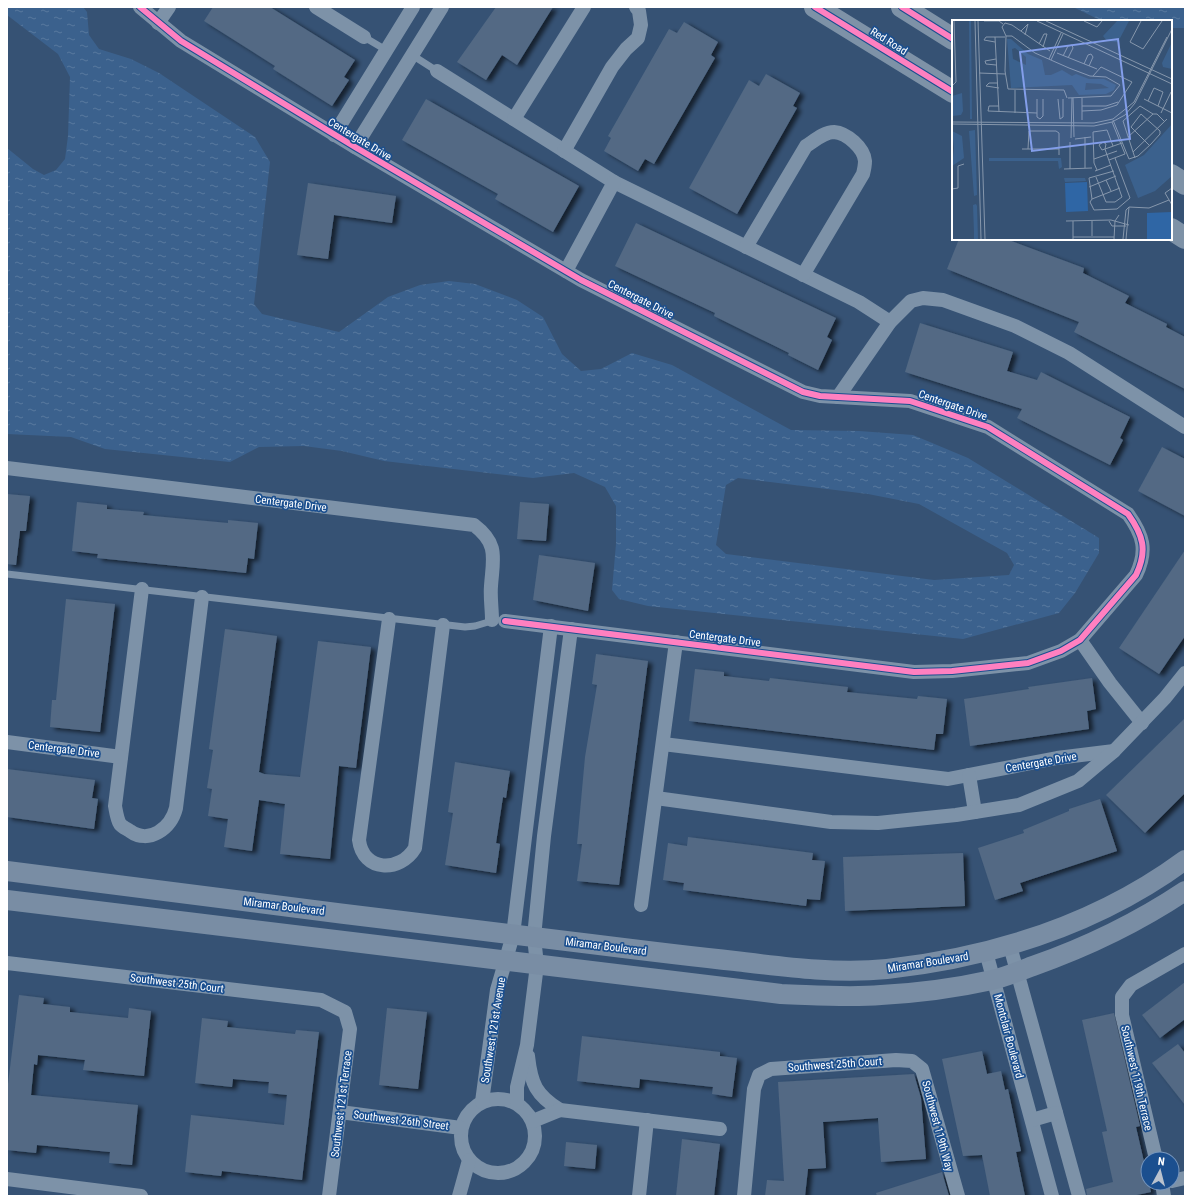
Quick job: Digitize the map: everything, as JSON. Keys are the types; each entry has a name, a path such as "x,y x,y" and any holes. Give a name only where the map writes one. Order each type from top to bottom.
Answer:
{"highway":[{"name":"Red Road","path":"815,7 952,91"},
{"path":"902,7 952,38"},
{"path":"1172,176 1185,184"},
{"path":"1172,230 1185,238"}],"street":[{"name":"Centergate Drive","path":"7,468 474,525 486,534 492,546 494,558 490,588 498,620 914,672 1028,663 1061,651 1080,640 1136,575 1140,566 1143,543 1138,528 1128,514 988,427 910,401 820,396 803,392 566,271 334,135 181,41 140,7"},
{"path":"158,23 169,7"},
{"path":"316,7 364,37"},
{"name":"Centergate Drive","path":"334,135 413,7"},
{"name":"Centergate Drive","path":"355,147 442,7"},
{"path":"514,119 584,7"},
{"path":"564,151 612,67 626,49 638,38 641,25 639,11 636,7"},
{"path":"437,71 614,182 859,302 890,322"},
{"path":"746,247 806,146 819,137 834,132 848,137 856,144 865,160 863,174 803,275"},
{"path":"566,271 614,182"},
{"path":"838,397 890,322 911,301 923,298 943,300 1015,326 1069,353 1185,427"},
{"path":"142,589 115,806 120,825 133,834 143,837 155,835 166,827 174,817 202,597"},
{"path":"389,618 359,840 361,851 369,860 381,866 395,864 409,858 415,848 443,625"},
{"path":"513,935 551,626"},
{"path":"517,1103 517,1087 527,1044 537,966 534,937 571,629"},
{"path":"1080,640 1110,683 1142,723"},
{"name":"Centergate Drive","path":"641,905 676,642"},
{"name":"Centergate Drive","path":"656,798 831,822 878,823 975,812 1020,805 1078,781 1114,751 1142,723 1185,673"},
{"path":"538,736 557,738"},
{"name":"Centergate Drive","path":"7,742 121,756"},
{"name":"Centergate Drive","path":"663,744 948,779 1057,758 1114,751"},
{"path":"969,775 975,812"},
{"name":"Miramar Boulevard","path":"7,871 513,935 823,970 884,969 948,960 1010,946 1078,921 1131,894 1185,860"},
{"path":"7,900 537,966 781,994 880,995 951,987 994,980 1064,956 1110,935 1158,909 1185,892"},
{"name":"Southwest 121st Avenue","path":"482,1102 497,990 513,935"},
{"path":"1010,946 1079,1196"},
{"name":"Montclair Boulevard","path":"986,952 1052,1196"},
{"name":"Southwest 119th Terrace","path":"1154,1151 1122,1015 1122,997 1131,985 1185,954"},
{"name":"Southwest 25th Court","path":"7,963 321,1000 345,1012"},
{"name":"Southwest 121st Terrace","path":"329,1196 350,1029 345,1012"},
{"path":"527,1044 530,1077 537,1091 547,1102 560,1110 720,1129"},
{"name":"Southwest 25th Court","path":"744,1196 754,1089 760,1075 771,1069 896,1060 912,1062"},
{"name":"Southwest 119th Way","path":"912,1062 922,1069 958,1196"},
{"path":"493,1098 506,1099 517,1103 527,1111 533,1121 536,1133 535,1145 530,1155 518,1168 501,1173 489,1172 478,1168 469,1160 463,1150 461,1128 465,1117 472,1108 493,1098"},
{"path":"533,1121 560,1110"},
{"name":"Southwest 26th Street","path":"340,1112 461,1128"},
{"path":"1032,1120 1056,1113"},
{"path":"639,1196 647,1120"},
{"path":"459,1196 469,1160"},
{"path":"7,1179 141,1196"}],"lane":[{"path":"364,37 386,50"},
{"path":"412,55 437,71"},
{"path":"7,574 443,625 475,626 498,620"}],"water":[{"path":"7,7 83,7 87,12 89,35 99,49 131,59 159,73 255,137 270,162 254,304 262,314 339,332 388,297 420,285 449,281 475,284 517,300 543,317 562,354 581,371 601,369 632,353 672,365 791,430 859,431 913,435 968,458 1099,538 1099,553 1075,593 1059,613 963,639 648,606 619,599 612,590 616,544 616,506 605,487 574,473 533,478 384,461 342,451 304,446 259,447 230,462 105,449 71,437 7,434 7,148 33,169 44,175 56,170 65,159 68,136 70,77 58,54 7,15","holes":["738,478 868,494 919,504 1007,553 1014,565 1009,575 934,580 726,554 716,545 726,485"]},
{"path":"1073,7 1185,7 1185,28 1172,28 1172,20 1100,20"}],"building":[{"path":"213,7 270,7 355,60 344,77 349,80 332,106 273,69 275,66 204,21"},
{"path":"496,7 553,7 517,65 502,55 486,80 457,62"},
{"path":"684,22 718,42 711,55 715,58 654,164 645,159 638,171 604,151 611,138 608,136 669,29 677,33"},
{"path":"766,74 800,93 793,106 797,108 737,214 689,188 749,80 759,86"},
{"path":"426,99 579,186 553,232 495,199 498,194 402,140"},
{"path":"308,183 396,196 392,223 334,215 328,259 297,255"},
{"path":"636,223 836,318 827,337 832,340 818,370 788,355 789,353 714,316 715,313 615,266"},
{"path":"959,240 1009,240 1084,268 1083,273 1129,296 1125,303 1167,324 1166,327 1185,337 1185,389 1074,332 1079,322 947,269"},
{"path":"920,323 1013,352 1007,371 1037,380 1041,372 1130,417 1120,438 1123,440 1110,465 1017,418 1022,409 905,372"},
{"path":"1162,447 1185,459 1185,516 1138,491"},
{"path":"7,494 30,496 26,531 20,531 16,565 7,564"},
{"path":"77,502 107,505 107,509 144,512 143,515 228,523 228,520 258,523 254,559 248,558 246,573 97,558 98,554 72,551"},
{"path":"520,502 549,504 546,541 517,539"},
{"path":"1185,550 1185,636 1159,674 1119,648"},
{"path":"539,555 595,563 588,611 533,600"},
{"path":"66,599 115,604 100,732 50,727 52,700 56,700"},
{"path":"225,629 277,636 259,772 264,774 300,777 318,641 371,647 356,768 339,766 330,859 280,854 285,804 259,800 252,851 224,847 228,819 208,816 212,789 207,788 213,750 209,749"},
{"path":"596,654 648,661 619,885 577,881 582,844 577,844 585,757 597,685 592,684"},
{"path":"695,669 724,672 724,676 769,681 770,678 848,687 847,692 917,699 918,696 947,699 943,734 936,734 934,750 689,721"},
{"path":"1092,678 1096,709 1087,711 1089,729 970,746 964,699 1029,689 1028,687"},
{"path":"1185,718 1185,793 1145,833 1106,795"},
{"path":"455,762 510,771 506,798 503,797 496,843 500,844 496,873 445,865 453,813 448,812"},
{"path":"7,769 95,780 92,798 98,799 94,829 7,817"},
{"path":"1100,799 1117,851 1020,883 1023,891 995,900 978,848 1024,833 1023,830 1069,811 1069,809"},
{"path":"688,837 813,853 812,860 825,861 820,900 807,899 806,906 683,890 684,883 663,880 668,843 687,846"},
{"path":"963,853 965,906 845,911 843,857"},
{"path":"1185,982 1185,1019 1160,1038 1142,1015"},
{"path":"19,995 44,998 43,1004 70,1007 70,1012 128,1018 129,1008 151,1011 144,1076 83,1070 85,1060 38,1055 37,1065 34,1064 31,1095 138,1105 132,1165 109,1163 110,1152 37,1145 36,1153 7,1150 7,1092"},
{"path":"387,1008 427,1012 418,1089 379,1085"},
{"path":"1114,1013 1140,1126 1136,1127 1142,1151 1140,1151 1140,1191 1151,1192 1132,1196 1087,1196 1086,1189 1113,1182 1102,1132 1107,1131 1082,1020"},
{"path":"202,1018 228,1021 227,1027 295,1034 296,1030 319,1032 302,1180 222,1171 221,1176 185,1172 191,1115 284,1125 287,1095 268,1093 269,1082 233,1079 232,1087 195,1083"},
{"path":"582,1036 720,1052 720,1056 737,1058 732,1097 712,1094 713,1087 640,1079 639,1088 577,1081"},
{"path":"1178,1044 1185,1053 1185,1105 1152,1063"},
{"path":"982,1051 987,1074 1001,1071 1005,1090 1008,1089 1021,1151 1016,1152 1025,1196 990,1196 982,1155 963,1156 942,1059"},
{"path":"914,1074 921,1098 926,1159 881,1162 878,1118 823,1122 826,1168 808,1169 805,1196 765,1196 767,1180 784,1181 778,1082"},
{"path":"682,1139 720,1144 714,1196 676,1196"},
{"path":"566,1142 597,1145 595,1169 564,1166"},
{"path":"942,1172 949,1196 877,1196 876,1193"}],"cycle path":[{"path":"140,7 181,41 355,147 581,280 803,392 820,396 910,401 988,427 1128,514 1140,536 1143,550 1140,566 1136,575 1080,640 1061,651 1028,663 952,671 914,672 505,621"},
{"path":"815,7 952,91"},
{"path":"902,7 952,38"}]}
